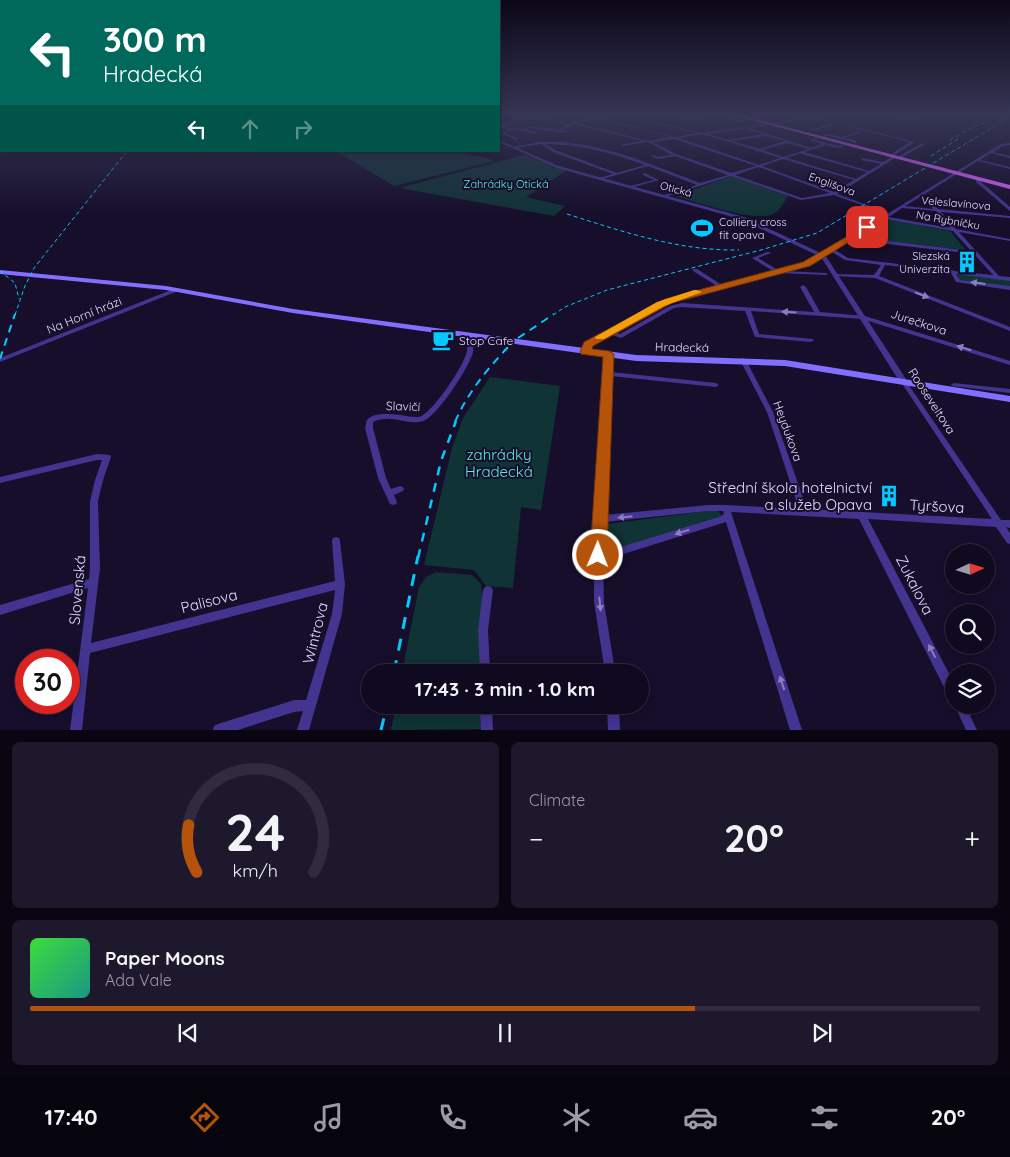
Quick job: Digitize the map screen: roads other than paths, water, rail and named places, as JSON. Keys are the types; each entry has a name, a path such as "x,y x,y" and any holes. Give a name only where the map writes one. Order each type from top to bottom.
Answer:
{"main road":[{"path":"857,147 1010,187"},
{"name":"Hradecká","path":"0,272 176,290 354,320 585,352 663,360 743,360 785,363 1010,399"}],"street":[{"name":"Otická","path":"515,147 548,163 746,220 823,256"},
{"path":"548,147 617,174"},
{"path":"587,147 648,165 701,185"},
{"path":"659,147 674,156 807,200 834,194 883,163 916,147"},
{"name":"Englišova","path":"701,147 760,166 889,214"},
{"path":"742,147 856,180"},
{"path":"756,151 769,147"},
{"path":"805,147 812,149"},
{"path":"665,196 817,147"},
{"path":"895,157 907,147"},
{"path":"585,352 589,343 648,310 673,299 806,264 823,256 998,147"},
{"path":"990,152 1010,157"},
{"path":"802,153 869,172"},
{"path":"653,156 658,158 674,156"},
{"path":"863,159 883,163"},
{"path":"977,160 1010,168"},
{"path":"600,179 648,165"},
{"path":"631,187 658,180 644,174"},
{"path":"979,179 978,182 1010,210"},
{"path":"926,198 997,277"},
{"name":"Veleslavínova","path":"901,207 1010,216"},
{"name":"Na Rybníčku","path":"884,217 1010,240"},
{"path":"850,238 975,253"},
{"path":"832,249 847,259 1010,279"},
{"path":"769,253 754,258 778,272 825,274"},
{"path":"823,256 836,275 876,277 1010,329"},
{"path":"876,277 884,263"},
{"path":"695,270 720,286"},
{"path":"952,271 958,281 1010,288"},
{"name":"Rooseveltova","path":"836,275 904,382 1010,540"},
{"path":"803,287 818,314"},
{"name":"Na Horní hrázi","path":"0,360 176,290"},
{"path":"693,294 701,306"},
{"path":"673,299 680,305"},
{"name":"Jurečkova","path":"608,332 622,336 672,307 680,305 863,317 1010,363"},
{"path":"747,309 757,336 811,340"},
{"name":"Slavičí","path":"393,502 380,472 369,428 370,420 380,416 421,420 430,415 442,401 469,354 469,336"},
{"path":"609,354 598,555 600,602 609,664"},
{"name":"Heydukova","path":"743,360 770,412 804,512"},
{"path":"607,374 716,385"},
{"path":"954,385 1010,391"},
{"name":"Slovenská","path":"0,480 106,456 94,501 96,555 94,582 76,730"},
{"path":"389,493 400,489"},
{"name":"Tyršova","path":"599,519 708,508 727,512 804,512 1010,524"},
{"path":"598,555 617,552 727,512 796,730"},
{"name":"Zukalova","path":"862,516 945,677"},
{"name":"Wintrova","path":"303,730 334,628 340,584 336,541"},
{"path":"0,610 94,582"},
{"name":"Palisova","path":"86,648 340,584"},
{"path":"485,664 483,630 488,590"},
{"path":"218,730 294,706 311,705"},
{"path":"486,714 487,730"},
{"path":"613,714 614,730"},
{"path":"964,714 972,730"}],"railway":[{"path":"931,156 945,147"},
{"path":"553,315 565,307 607,290 761,250 817,233 960,147"},
{"path":"15,315 25,286 34,268 126,152"},
{"path":"567,214 631,234 673,244 739,250"},
{"path":"0,271 15,283 19,299"},
{"path":"0,359 15,314"},
{"path":"518,338 554,314"},
{"path":"455,422 479,381 510,345"},
{"path":"418,558 441,461 456,421"},
{"path":"396,664 418,556"},
{"path":"381,730 385,714"}],"place":[{"name":"Colliery cross fit opava","path":"702,228"},
{"name":"Slezská Univerzita","path":"967,262"},
{"name":"Stop Cafe","path":"443,340"},
{"name":"Střední škola hotelnictví a služeb Opava","path":"889,496"}],"park label":[{"name":"Zahrádky Otická","path":"506,184"},
{"name":"zahrádky Hradecká","path":"499,462"}]}
